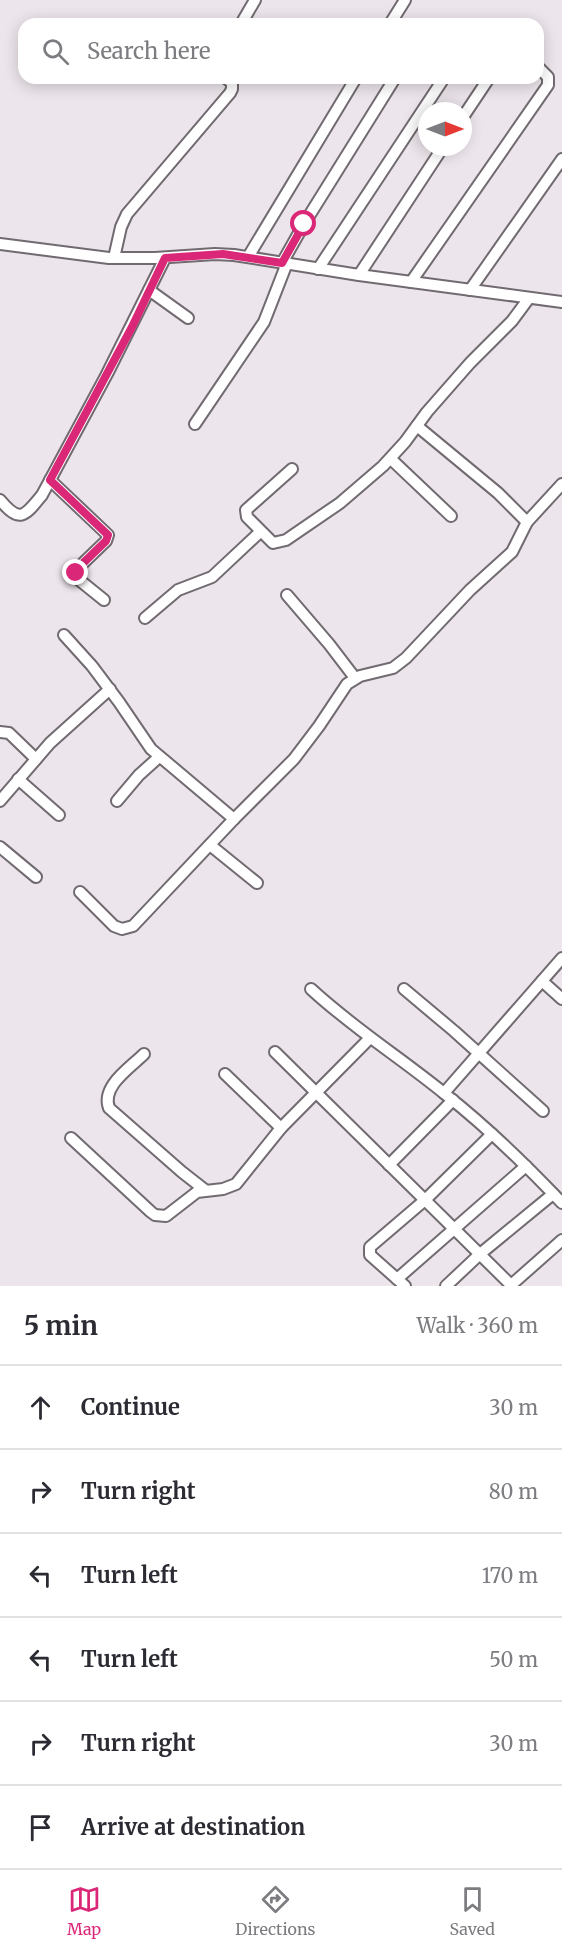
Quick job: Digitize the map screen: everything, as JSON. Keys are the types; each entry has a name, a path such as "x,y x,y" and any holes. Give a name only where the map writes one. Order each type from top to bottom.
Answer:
{"street":[{"path":"244,18 255,0"},
{"path":"394,18 405,0"},
{"path":"411,282 548,85 548,77 544,73"},
{"path":"114,258 121,227 127,214 230,93 232,84"},
{"path":"248,257 352,84"},
{"path":"195,424 264,322 284,263 304,224 391,84"},
{"path":"318,269 440,84"},
{"path":"472,104 485,84"},
{"path":"359,275 437,156"},
{"path":"470,290 562,159"},
{"path":"0,244 114,258 165,258 223,254 562,302"},
{"path":"0,500 16,516 22,515 35,503 50,480 165,258"},
{"path":"149,290 188,318"},
{"path":"292,469 247,508 247,517 273,543 286,540 340,503 391,459 426,412 512,321 529,298"},
{"path":"417,426 498,494 527,522"},
{"path":"391,459 451,516"},
{"path":"50,480 108,535 106,541 79,567 76,573 78,579 104,600"},
{"path":"80,892 114,926 119,929 128,929 133,926 294,759 342,690 355,678 393,668 399,664 470,590 512,552 527,522 562,484"},
{"path":"146,618 178,590 212,577 260,532"},
{"path":"287,595 355,678"},
{"path":"64,635 110,689 147,744 159,757 234,819"},
{"path":"0,801 36,759 110,689"},
{"path":"0,732 9,733 36,759"},
{"path":"117,801 159,757"},
{"path":"18,779 58,815"},
{"path":"210,845 257,883"},
{"path":"0,847 36,877"},
{"path":"389,1165 448,1096 479,1054 562,958"},
{"path":"542,981 562,999"},
{"path":"311,989 370,1038 448,1096 492,1134 562,1203"},
{"path":"404,989 543,1111"},
{"path":"71,1138 155,1215 166,1216 192,1195 236,1184 281,1128 370,1038"},
{"path":"275,1052 511,1286 562,1240"},
{"path":"144,1054 109,1090 106,1102 109,1108 205,1190"},
{"path":"225,1074 281,1128"},
{"path":"492,1134 425,1200 369,1249 370,1255 401,1282 455,1228 526,1166"},
{"path":"446,1286 480,1254 553,1194"}],"route":[{"path":"76,573 76,570 106,541 108,535 50,480 132,327 165,258 223,254 282,263 304,224"}]}
